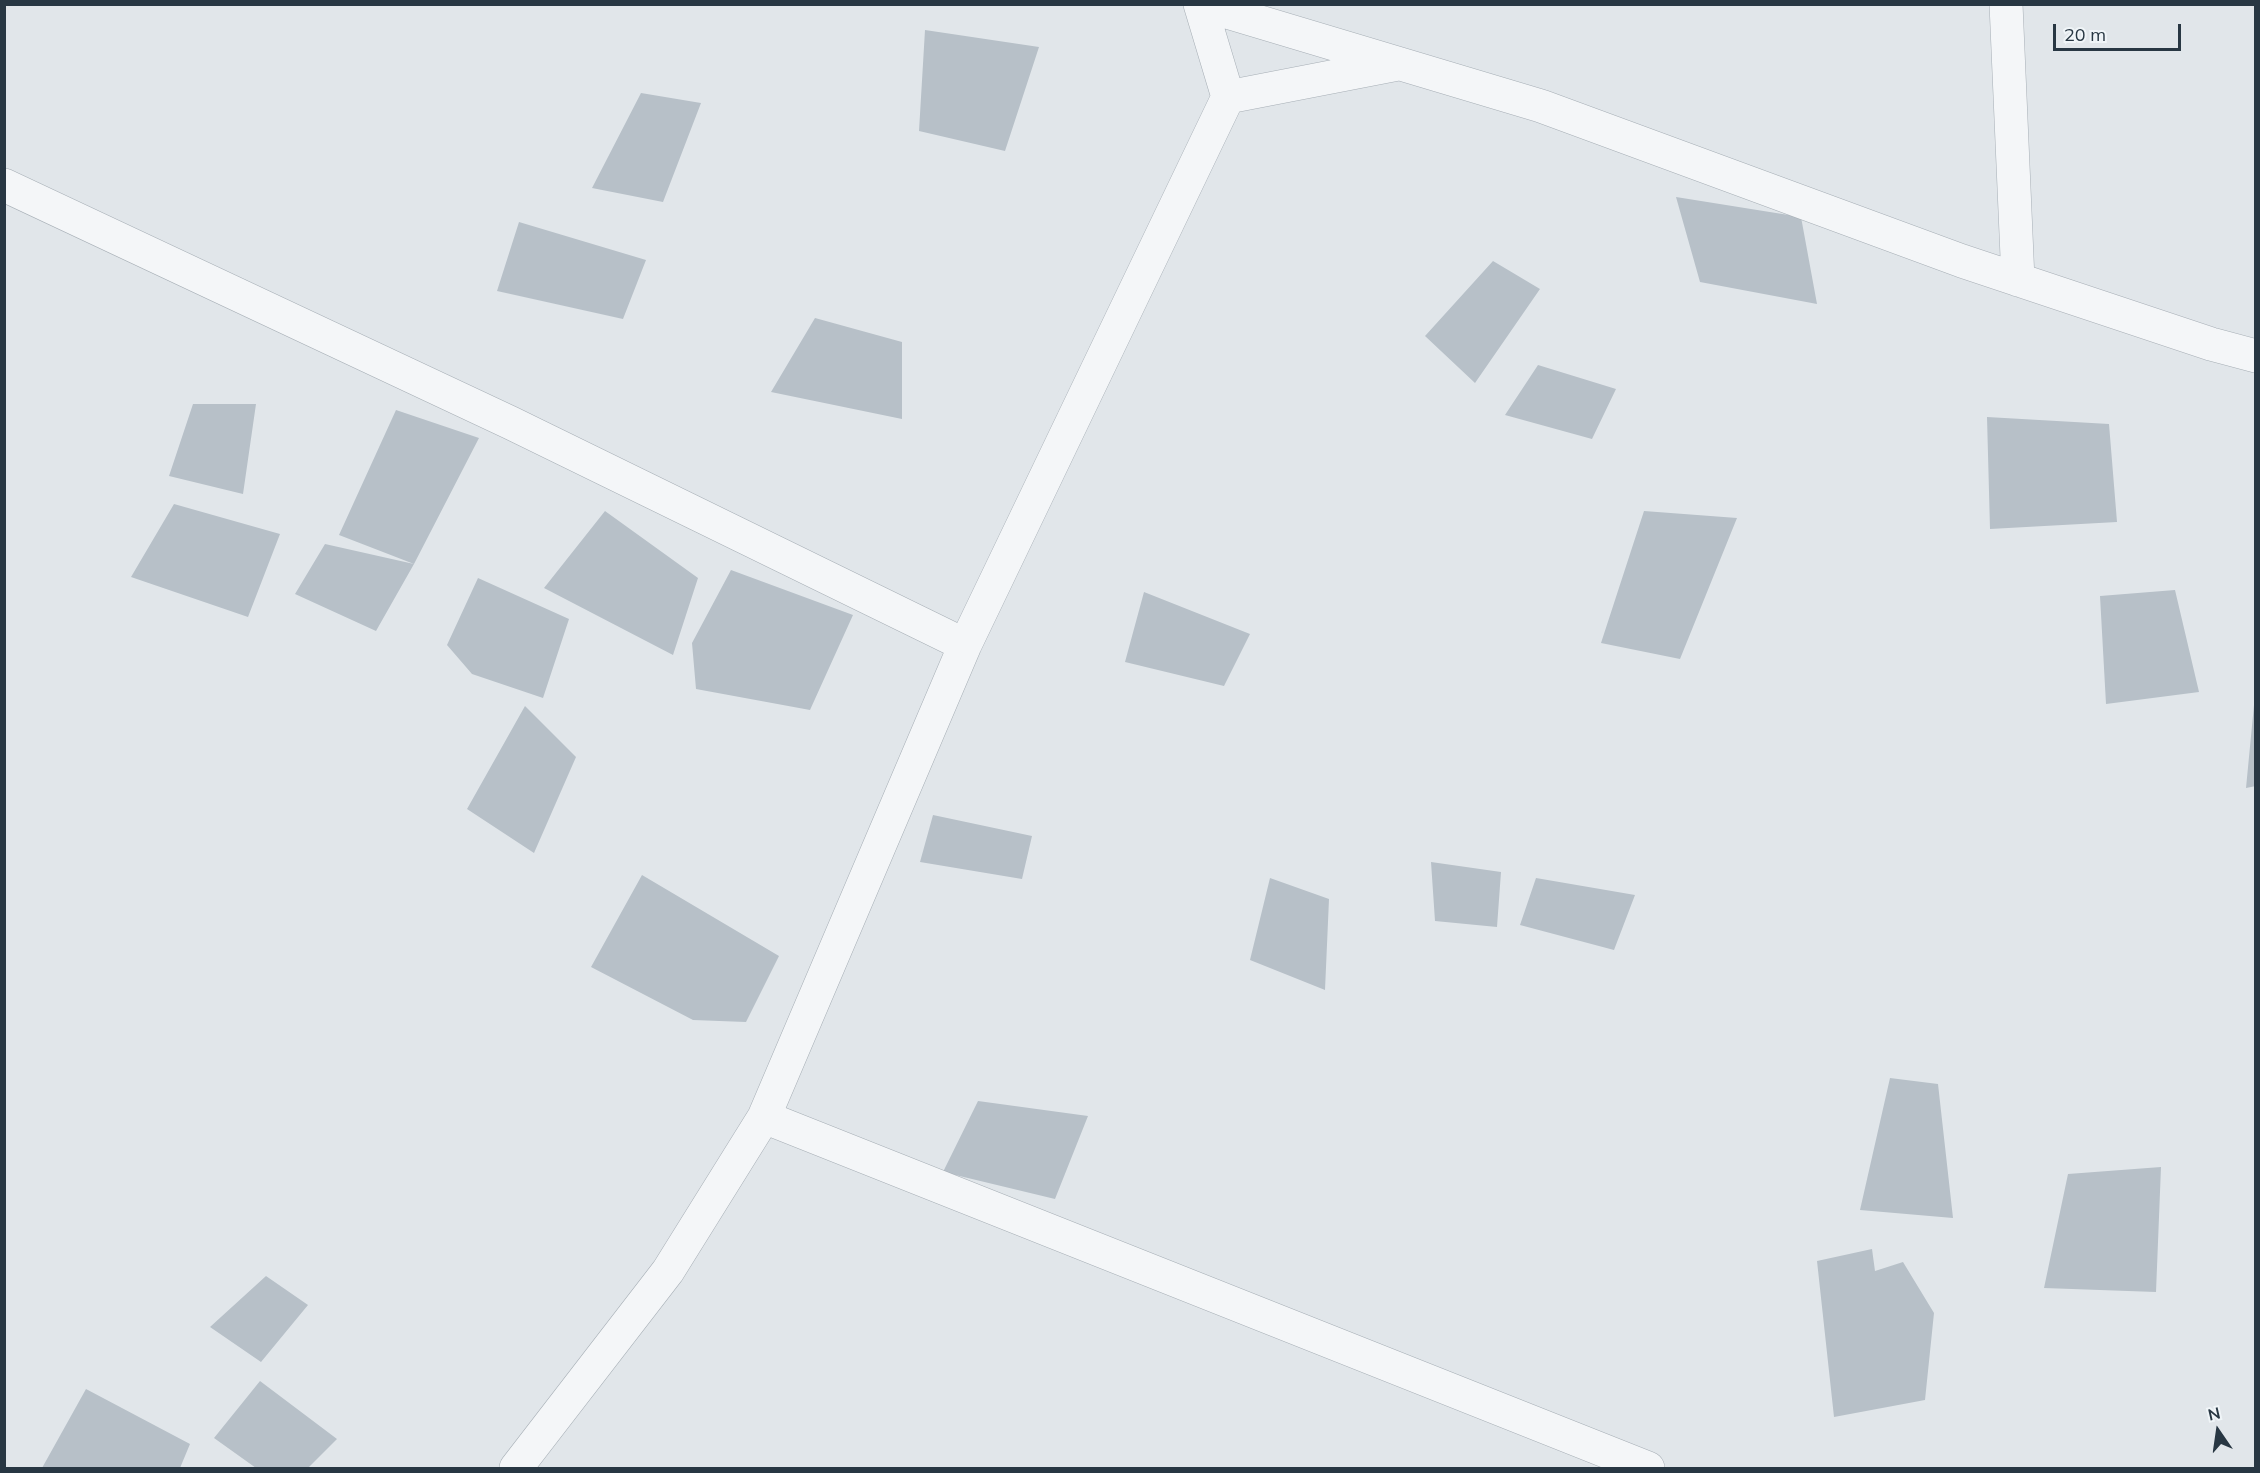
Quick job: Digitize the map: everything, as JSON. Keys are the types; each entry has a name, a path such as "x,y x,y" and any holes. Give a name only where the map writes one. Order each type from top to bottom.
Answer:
{"street":[{"path":"1200,4 1541,106 2018,280 2211,344 2256,356"},
{"path":"516,1468 668,1271 764,1117 964,645 1228,97 1200,4"},
{"path":"2006,4 2018,280"},
{"path":"1228,97 1398,64"},
{"path":"4,185 511,423 964,645"},
{"path":"764,1117 1648,1468"}],"building":[{"path":"925,30 1039,47 1005,151 919,131"},
{"path":"641,93 701,103 663,202 592,188"},
{"path":"1676,197 1801,217 1817,304 1700,282"},
{"path":"519,222 646,260 623,319 497,291"},
{"path":"1493,261 1540,289 1475,383 1425,336"},
{"path":"815,318 902,342 902,419 771,392"},
{"path":"1538,365 1616,389 1592,439 1505,415"},
{"path":"193,404 256,404 243,494 169,476"},
{"path":"396,410 479,438 414,564 339,535"},
{"path":"1987,417 2109,424 2117,522 1990,529"},
{"path":"174,504 280,534 248,617 131,577"},
{"path":"605,511 698,578 673,655 544,588"},
{"path":"1644,511 1737,518 1680,659 1601,643"},
{"path":"325,544 414,564 376,631 295,594"},
{"path":"731,570 853,615 810,710 696,689 692,643"},
{"path":"478,578 569,619 543,698 472,674 447,645"},
{"path":"2175,590 2199,692 2106,704 2100,596"},
{"path":"1144,592 1250,634 1224,686 1125,662"},
{"path":"2254,705 2256,705 2256,786 2246,788"},
{"path":"525,706 576,757 534,853 467,809"},
{"path":"933,815 1032,836 1022,879 920,862"},
{"path":"1431,862 1501,872 1497,927 1435,921"},
{"path":"642,875 779,956 746,1022 693,1020 591,967"},
{"path":"1270,878 1329,899 1325,990 1250,960"},
{"path":"1536,878 1635,895 1614,950 1520,925"},
{"path":"1890,1078 1938,1084 1953,1218 1860,1210"},
{"path":"978,1101 1088,1116 1055,1199 943,1172"},
{"path":"2161,1167 2156,1292 2044,1288 2068,1174"},
{"path":"1872,1249 1875,1271 1903,1262 1934,1313 1925,1400 1834,1417 1817,1261"},
{"path":"266,1276 308,1305 261,1362 210,1327"},
{"path":"260,1381 337,1439 308,1468 256,1468 214,1438"},
{"path":"86,1389 190,1444 180,1468 42,1468"}]}
